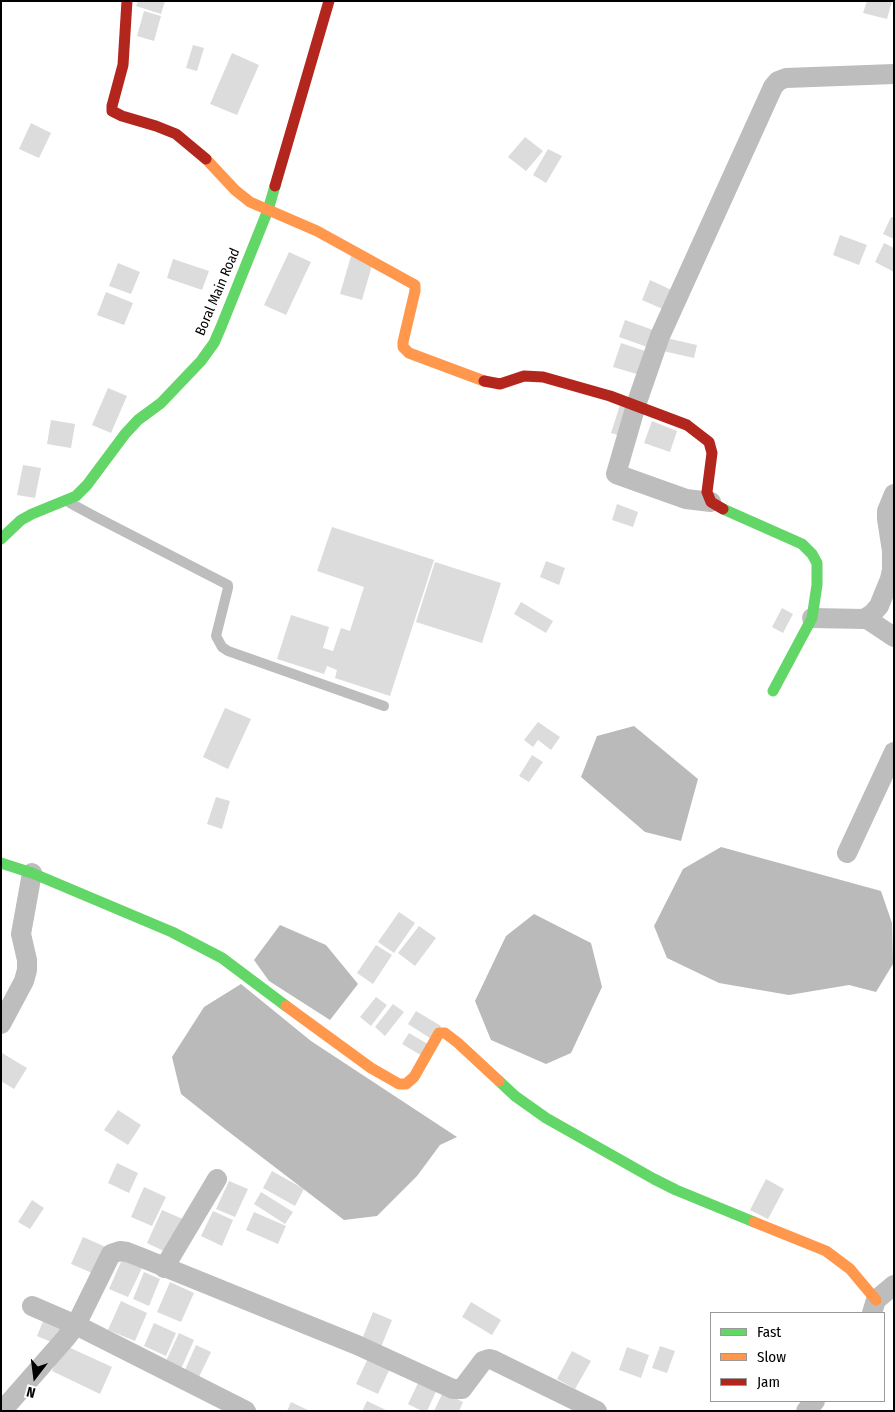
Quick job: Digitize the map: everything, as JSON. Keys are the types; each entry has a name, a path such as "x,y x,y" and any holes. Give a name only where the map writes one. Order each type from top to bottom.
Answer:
{"street":[{"path":"127,1 123,65 112,111 176,134 210,162 244,198 259,207 317,231 415,285 403,342 404,347 409,353 485,382 500,384 524,376 542,377 610,396 687,425 709,442 712,453 707,492 711,502"},
{"name":"Boral Main Road","path":"1,539 21,520 76,496 87,485 125,434 138,420 161,403 214,343 268,210 329,1"},
{"path":"772,691 812,618 817,585 817,563 808,549 802,544 711,502 686,499 616,474 636,405 660,336 775,84 786,78 894,74"},
{"path":"867,619 879,606 890,579 893,559 886,519 894,494"},
{"path":"812,618 867,619 894,637"},
{"path":"847,853 894,752"},
{"path":"1,863 32,873 172,932 222,958 371,1068 399,1084 406,1084 414,1077 439,1033 445,1033 516,1096 546,1118 676,1190 826,1251 850,1269 874,1307 894,1285"},
{"path":"1,1024 24,981 27,970 28,960 21,934 32,873"},
{"path":"164,1268 217,1179"},
{"path":"2,1411 55,1352 76,1324 111,1254 120,1251 127,1252 357,1346 454,1389 462,1390 482,1362 488,1359 501,1363 597,1411"},
{"path":"32,1306 76,1324 246,1411"}],"lane":[{"path":"67,501 228,585 216,636 222,647 228,651 384,706"}],"shaded area":[{"path":"634,726 698,779 681,841 645,832 581,777 597,736"},
{"path":"721,847 881,891 892,923 893,964 876,992 849,985 789,995 719,983 667,958 654,926 683,869"},
{"path":"534,914 591,943 602,987 571,1053 546,1064 491,1040 475,1001 506,936"},
{"path":"280,925 326,945 358,984 330,1020 269,981 254,960"},
{"path":"241,984 311,1041 457,1137 440,1145 417,1176 377,1216 344,1220 181,1094 172,1057 204,1007"}],"building":[{"path":"138,1 165,1 161,14 136,6"},
{"path":"867,1 892,1 887,19 863,13"},
{"path":"144,11 161,16 154,41 137,36"},
{"path":"193,45 204,48 197,71 186,68"},
{"path":"232,53 259,65 237,115 210,104"},
{"path":"31,123 51,133 39,158 19,149"},
{"path":"525,137 543,151 526,171 508,157"},
{"path":"548,149 562,156 546,183 533,175"},
{"path":"891,217 894,218 894,239 883,234"},
{"path":"840,235 867,245 859,265 833,255"},
{"path":"884,243 894,248 894,272 875,262"},
{"path":"289,252 311,262 286,315 264,305"},
{"path":"351,256 373,262 362,300 340,294"},
{"path":"173,259 209,271 202,290 167,278"},
{"path":"118,263 140,272 131,294 109,286"},
{"path":"650,280 676,292 667,311 642,300"},
{"path":"106,292 133,303 124,325 97,315"},
{"path":"625,320 659,332 653,349 619,337"},
{"path":"666,338 697,345 694,358 663,351"},
{"path":"621,343 648,352 640,375 613,367"},
{"path":"108,388 127,396 111,433 92,425"},
{"path":"620,405 634,409 625,437 611,433"},
{"path":"51,420 75,424 71,448 47,444"},
{"path":"652,421 677,431 670,452 644,443"},
{"path":"23,465 41,468 35,498 17,495"},
{"path":"617,504 638,512 633,527 612,520"},
{"path":"332,527 434,560 390,696 335,678 337,670 327,666 324,674 277,659 291,615 329,627 323,648 333,651 341,628 350,631 364,587 317,571"},
{"path":"546,561 565,568 559,585 540,577"},
{"path":"435,562 501,583 482,643 416,622"},
{"path":"521,602 553,621 546,633 514,614"},
{"path":"782,608 793,614 783,633 772,627"},
{"path":"225,708 251,719 228,769 203,757"},
{"path":"538,722 560,737 551,750 538,740 533,747 524,740"},
{"path":"532,755 543,762 529,782 519,776"},
{"path":"216,797 230,801 222,829 207,824"},
{"path":"399,912 415,923 394,953 378,942"},
{"path":"419,926 436,938 415,966 398,953"},
{"path":"376,945 392,955 373,984 357,973"},
{"path":"376,997 387,1005 371,1026 360,1017"},
{"path":"393,1004 404,1012 385,1036 375,1027"},
{"path":"416,1011 441,1026 433,1040 408,1024"},
{"path":"409,1033 431,1046 424,1057 402,1044"},
{"path":"2,1053 27,1068 14,1089 1,1081"},
{"path":"118,1110 141,1125 128,1145 104,1130"},
{"path":"117,1163 138,1173 129,1193 108,1183"},
{"path":"272,1171 304,1189 295,1206 263,1188"},
{"path":"766,1179 784,1189 768,1219 750,1210"},
{"path":"229,1181 248,1189 235,1217 216,1209"},
{"path":"144,1187 166,1197 152,1226 131,1217"},
{"path":"261,1192 293,1212 285,1224 254,1204"},
{"path":"32,1200 44,1208 30,1229 18,1222"},
{"path":"162,1210 185,1220 170,1254 147,1243"},
{"path":"213,1211 233,1220 222,1246 201,1236"},
{"path":"254,1212 286,1226 278,1244 246,1230"},
{"path":"83,1237 108,1248 97,1275 71,1264"},
{"path":"124,1255 144,1264 128,1297 109,1289"},
{"path":"144,1272 160,1279 149,1306 133,1299"},
{"path":"170,1282 194,1293 181,1322 157,1312"},
{"path":"121,1301 147,1313 135,1341 108,1330"},
{"path":"471,1302 501,1320 492,1335 462,1317"},
{"path":"373,1312 392,1320 381,1347 362,1339"},
{"path":"44,1319 64,1327 56,1344 37,1336"},
{"path":"154,1323 176,1333 166,1356 144,1346"},
{"path":"179,1333 194,1340 181,1369 165,1363"},
{"path":"64,1345 112,1367 100,1394 52,1371"},
{"path":"196,1345 211,1352 198,1379 184,1372"},
{"path":"660,1346 675,1351 667,1373 652,1368"},
{"path":"627,1347 649,1355 641,1378 619,1370"},
{"path":"572,1351 591,1361 575,1389 557,1379"},
{"path":"370,1354 392,1364 378,1394 356,1384"},
{"path":"420,1379 438,1387 427,1411 422,1411 408,1404"},
{"path":"443,1392 463,1402 459,1411 434,1411"},
{"path":"367,1401 388,1411 362,1411"},
{"path":"291,1402 310,1411 287,1411"}],"traffic: fast":[{"path":"1,539 21,520 76,496 87,485 125,434 138,420 161,403 201,361 214,343 221,327 268,210 275,186"},
{"path":"723,509 802,544 812,554 817,563 817,585 812,618 773,691"},
{"path":"1,863 32,873 172,932 222,958 286,1006"},
{"path":"499,1081 515,1096 546,1118 654,1179 754,1222"}],"traffic: slow":[{"path":"206,159 235,190 250,202 317,231 415,285 403,347 409,353 484,381"},
{"path":"286,1006 371,1068 399,1084 406,1084 414,1077 439,1033 445,1033 458,1043 499,1081"},
{"path":"754,1222 826,1251 850,1269 876,1300"}],"traffic: jam":[{"path":"127,1 123,65 112,111 176,134 206,159"},
{"path":"275,186 329,1"},
{"path":"484,381 500,384 524,376 543,377 610,396 687,425 709,442 712,453 707,492 711,502 723,509"}]}
